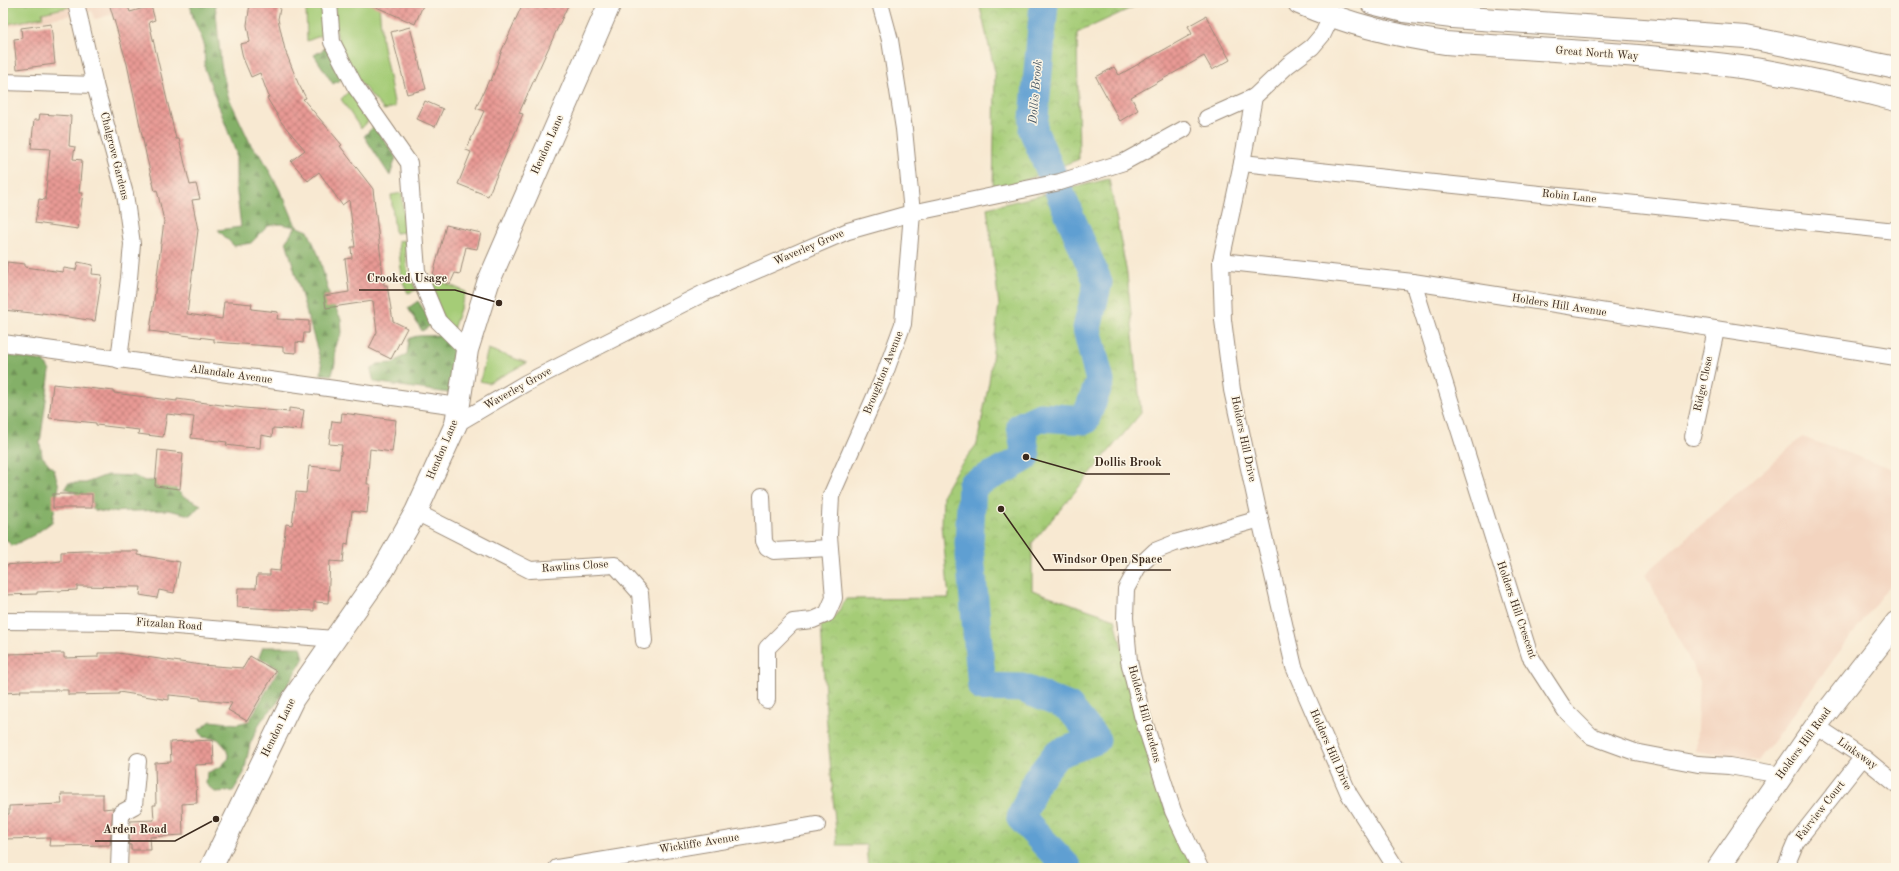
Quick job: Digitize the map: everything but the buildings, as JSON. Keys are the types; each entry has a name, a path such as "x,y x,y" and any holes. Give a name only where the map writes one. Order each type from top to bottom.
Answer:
{"main road":[{"name":"Hendon Lane","path":"211,868 294,699 383,570 416,512 457,415 467,350 488,283 610,3"},
{"name":"Great North Way","path":"1299,3 1331,17 1381,32 1446,43 1684,60 1749,68 1811,79 1896,100"},
{"path":"1372,3 1404,11 1452,17 1746,37 1896,68"},
{"name":"Holders Hill Road","path":"1718,868 1816,726 1896,623"}],"street":[{"name":"Chalgrove Gardens","path":"76,3 95,85 125,194 132,244 130,278 118,360"},
{"path":"329,3 332,42 355,86 409,162 417,271 438,321 467,350"},
{"name":"Broughton Avenue","path":"767,700 767,648 793,622 813,620 827,614 834,598 829,548 831,496 884,376 903,324 912,213 904,129 890,40 880,3"},
{"path":"1207,118 1254,97 1288,65 1312,47 1323,34 1331,17"},
{"path":"3,82 95,85"},
{"name":"Holders Hill Drive","path":"1254,97 1242,163 1221,261 1223,320 1232,390 1294,667 1350,794 1396,868"},
{"name":"Waverley Grove","path":"457,415 526,383 704,293 848,231 912,213 1030,187 1060,182 1124,162 1184,129"},
{"name":"Robin Lane","path":"1242,163 1896,231"},
{"name":"Holders Hill Avenue","path":"1221,261 1412,282 1896,357"},
{"name":"Holders Hill Crescent","path":"1412,282 1530,656 1565,710 1591,736 1635,752 1698,764 1730,766 1781,775"},
{"name":"Ridge Close","path":"1693,437 1716,330"},
{"name":"Allandale Avenue","path":"3,343 118,360 457,415"},
{"path":"762,496 764,541 767,548 774,551 829,548"},
{"name":"Rawlins Close","path":"416,512 530,570 615,565 640,593 644,641"},
{"name":"Holders Hill Gardens","path":"1200,868 1173,811 1142,715 1129,661 1125,618 1126,589 1138,567 1155,551 1175,543 1260,519"},
{"name":"Fitzalan Road","path":"3,621 128,622 334,639"},
{"name":"Linksway","path":"1816,726 1863,757 1896,784"},
{"name":"Fairview Court","path":"1785,868 1796,842 1863,757"},
{"path":"119,868 120,813 134,806 138,761"},
{"name":"Wickliffe Avenue","path":"557,868 817,825"}],"shaded area":[{"path":"3,3 157,3 95,19 92,11 3,28"},
{"path":"1802,437 1896,470 1896,576 1758,761 1696,751 1699,679 1645,574"}],"green space":[{"path":"3,3 68,3 69,7 42,13 43,17 3,25"},
{"path":"190,3 215,3 221,64 228,96 252,147 261,155 285,200 296,226 308,231 319,256 330,297 341,319 342,333 335,346 335,363 332,375 321,374 322,366 286,241 296,227 280,224 268,226 251,243 234,246 218,230 241,227 236,186 236,153 205,69 204,44 193,18"},
{"path":"336,3 379,3 382,41 395,107 384,110 363,86 347,62 337,35 335,20"},
{"path":"979,3 1142,3 1077,33 1079,159 993,193 995,72"},
{"path":"306,8 322,9 325,34 307,41"},
{"path":"326,48 345,77 333,84 314,55"},
{"path":"349,91 370,119 361,129 341,99"},
{"path":"374,126 396,157 390,176 364,136"},
{"path":"1109,179 1127,274 1141,413 1032,543 1032,590 1115,619 1156,789 1194,868 868,868 866,845 837,845 826,713 821,625 833,618 846,599 949,598 942,525 943,494 956,471 977,444 989,382 999,305 987,208"},
{"path":"402,193 405,232 395,233 391,195"},
{"path":"405,240 407,268 416,290 408,293 402,280 398,241"},
{"path":"424,274 466,292 453,329 443,319"},
{"path":"418,301 433,324 422,331 408,308"},
{"path":"442,334 456,347 449,393 374,382 371,370 377,364 393,363 407,354 409,339 417,336 433,336"},
{"path":"488,349 527,363 488,383 480,381"},
{"path":"3,355 44,361 50,371 40,443 42,456 54,470 59,486 52,522 34,535 12,546 3,537"},
{"path":"107,475 134,476 145,481 160,480 172,485 183,496 201,505 190,515 168,510 106,512 94,510 81,497 65,488 68,483 86,483"},
{"path":"263,647 301,647 304,658 277,703 261,721 250,744 244,773 233,791 215,792 206,784 207,773 220,767 229,758 226,748 218,739 203,737 199,730 211,721 237,724 249,721 279,669 259,657"}],"waterway":[{"name":"Dollis Brook","path":"1044,3 1033,130 1098,282 1087,329 1100,381 1085,420 1040,417 1021,426 1026,457 972,485 969,544 982,687 1022,688 1069,707 1096,740 1057,754 1036,781 1021,818 1068,868"}],"place":[{"name":"Crooked Usage","path":"499,303"},
{"name":"Dollis Brook","path":"1026,457"},
{"name":"Windsor Open Space","path":"1001,509"},
{"name":"Arden Road","path":"216,819"}]}
